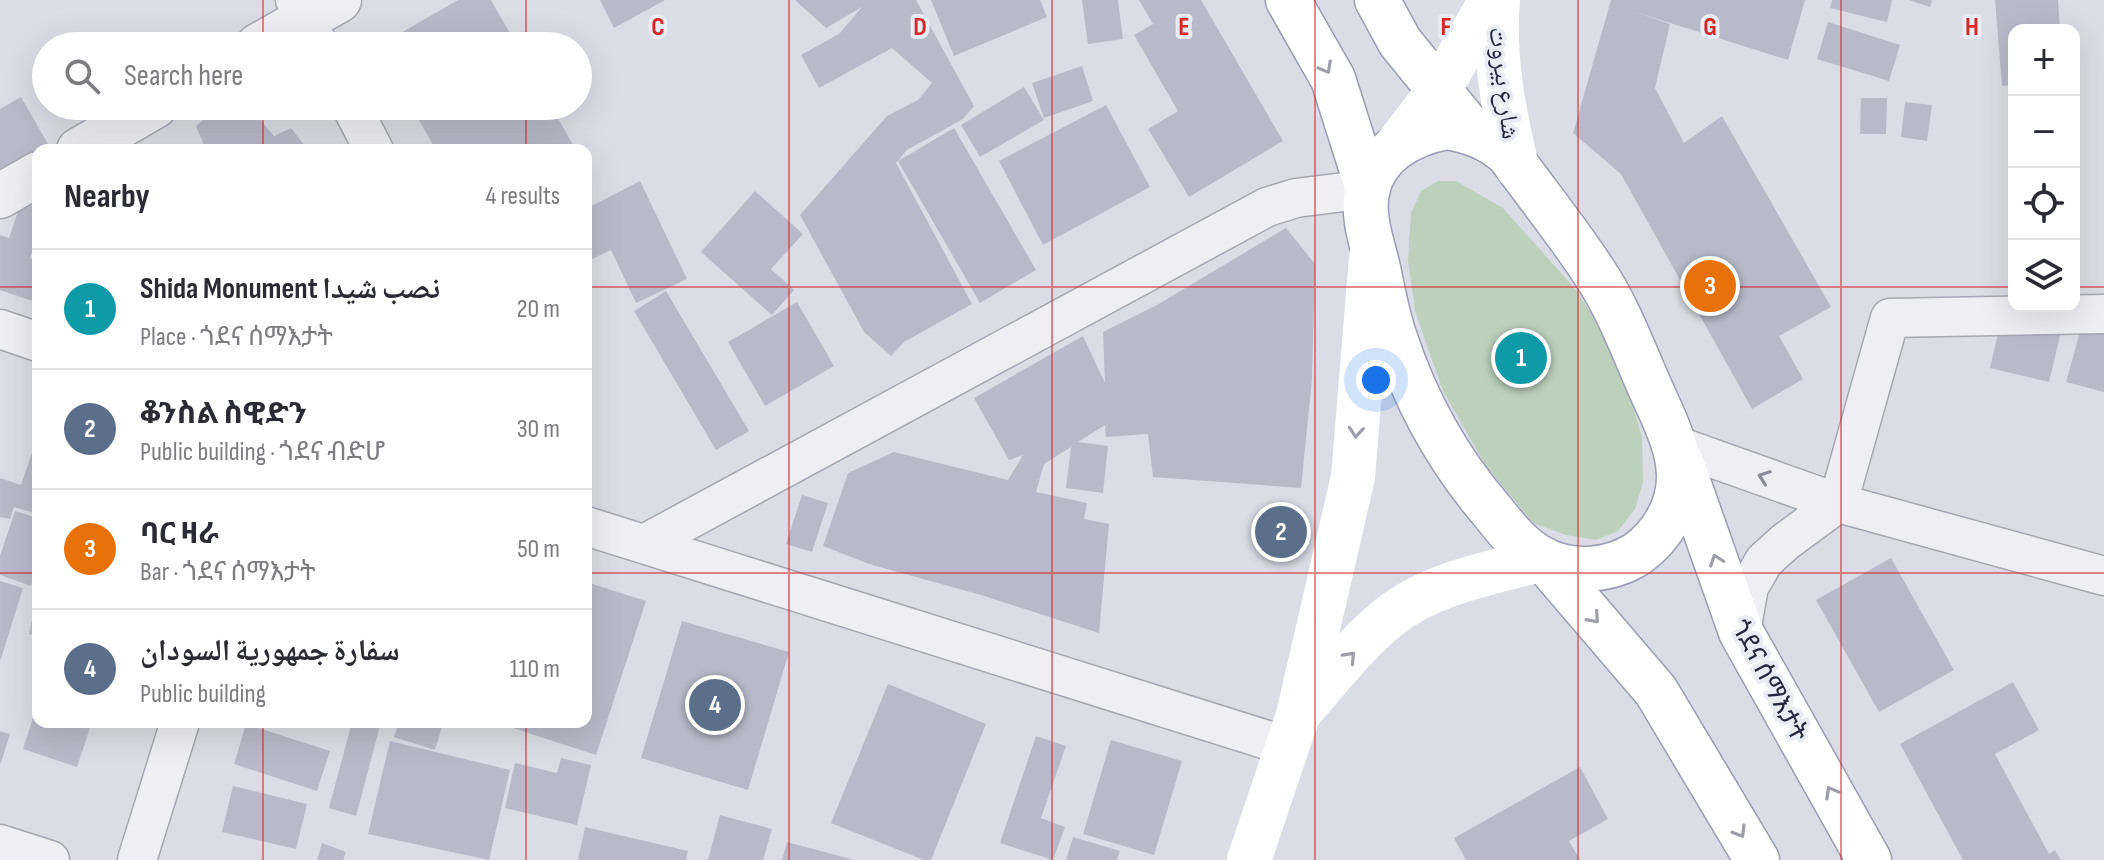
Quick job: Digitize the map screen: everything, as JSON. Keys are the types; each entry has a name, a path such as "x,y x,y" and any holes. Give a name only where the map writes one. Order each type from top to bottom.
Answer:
{"main road":[{"name":"ጎደና ሰማእታት","path":"1288,0 1333,79 1368,189 1365,216 1394,337 1422,407 1464,479 1518,542 1556,565 1586,569 1615,564 1643,549 1665,525 1672,510 1679,478 1675,445"},
{"name":"ጎደና ሰማእታት","path":"1377,0 1400,42 1473,132 1498,145 1517,167 1596,274 1622,324 1675,445 1741,632 1869,860"},
{"name":"شارع بيروت","path":"1397,145 1439,90 1491,0"},
{"name":"شارع بيروت","path":"1498,0 1497,60 1502,102 1517,167"},
{"path":"1368,189 1378,165 1397,145 1420,132 1447,127 1473,132"},
{"path":"1249,860 1292,730 1353,477 1372,242"},
{"name":"ጎደና ሰማእታት","path":"1543,559 1656,691 1757,860"},
{"path":"1292,730 1388,617 1428,594 1469,578 1543,559"}],"street":[{"path":"284,32 314,16"},
{"path":"89,144 131,120"},
{"path":"358,120 371,144"},
{"path":"0,196 32,177"},
{"path":"646,543 1267,207 1296,198 1368,189"},
{"path":"1741,632 1749,587 1764,561 1838,503 1890,318 2104,314"},
{"path":"0,329 32,340"},
{"path":"1675,445 1838,503 2104,576"},
{"path":"592,528 1292,730"},
{"path":"137,860 178,728"},
{"path":"0,844 50,860"}],"green space":[{"path":"1438,181 1456,181 1503,208 1577,291 1604,334 1628,390 1642,437 1643,482 1635,509 1618,531 1596,540 1566,535 1533,523 1486,466 1443,391 1415,311 1408,260 1411,213 1421,191"}],"building":[{"path":"458,0 491,0 509,32 402,32"},
{"path":"600,0 665,0 614,28"},
{"path":"795,0 916,0 974,106 963,119 907,150 896,163 972,304 904,342 891,356 864,332 800,215 887,116 918,100 932,83 892,48 819,88 801,55 839,34 862,7 826,28"},
{"path":"931,0 1040,0 1047,17 954,56"},
{"path":"1082,0 1118,0 1123,39 1088,44"},
{"path":"1139,0 1201,0 1283,141 1189,197 1148,129 1178,111 1134,35 1153,24"},
{"path":"1611,0 1805,0 1788,60 1632,11 1670,24 1655,88 1684,143 1722,116 1831,307 1779,336 1803,379 1752,409 1621,174 1573,133"},
{"path":"1832,0 1892,0 1887,22 1830,8"},
{"path":"1909,0 1932,0 1930,7"},
{"path":"1995,0 2058,0 2060,24 2008,24 2008,86 2002,86"},
{"path":"1828,22 1900,45 1889,81 1817,59"},
{"path":"1082,66 1093,101 1044,118 1032,83"},
{"path":"1024,87 1044,120 980,157 961,125"},
{"path":"21,97 48,144 32,144 32,153 0,172 0,109"},
{"path":"1861,98 1887,98 1886,134 1860,134"},
{"path":"1905,102 1932,105 1927,141 1901,137"},
{"path":"1106,105 1150,187 1043,245 999,161"},
{"path":"203,120 261,120 274,136 291,128 303,144 204,144 196,126"},
{"path":"419,120 559,120 573,144 433,144"},
{"path":"954,128 1036,270 980,303 898,161"},
{"path":"640,181 687,279 636,303 611,250 592,259 592,206"},
{"path":"755,191 803,234 771,269 794,290 772,315 701,252"},
{"path":"21,202 32,206 32,301 0,290 0,235 9,238"},
{"path":"1286,228 1315,264 1312,379 1301,488 1153,477 1148,434 1106,437 1105,425 1078,442 1108,446 1103,493 1066,488 1071,447 1044,464 1036,492 1087,503 1084,519 1109,524 1099,633 981,595 869,564 823,546 848,473 894,452 1008,480 1023,455 1009,460 974,398 1083,336 1105,383 1103,332 1157,305"},
{"path":"666,291 749,431 716,450 634,311"},
{"path":"797,302 834,366 765,406 728,342"},
{"path":"2003,312 2062,327 2049,382 1990,368"},
{"path":"2083,321 2104,327 2104,392 2066,382"},
{"path":"32,453 32,512 14,507 10,519 0,517 0,478 21,485"},
{"path":"802,495 828,503 812,552 786,544"},
{"path":"15,511 32,516 31,586 0,575 0,556"},
{"path":"1891,558 1954,670 1879,712 1816,600"},
{"path":"0,581 23,588 1,659 0,659"},
{"path":"592,584 646,601 596,755 512,728 592,728"},
{"path":"682,621 789,652 748,790 641,758"},
{"path":"2013,682 2039,730 1995,754 2049,854 2055,850 2061,860 1963,860 1900,744"},
{"path":"888,684 986,724 931,860 924,860 831,823"},
{"path":"32,721 32,728 90,728 77,767 23,749"},
{"path":"245,728 258,728 330,751 317,791 234,764"},
{"path":"350,728 379,728 356,816 329,808"},
{"path":"397,728 442,728 435,750 394,737"},
{"path":"0,731 10,734 1,763 0,763"},
{"path":"1036,736 1066,746 1041,818 1065,827 1053,860 1000,843"},
{"path":"1111,740 1182,761 1154,855 1083,834"},
{"path":"390,741 510,770 489,860 368,834"},
{"path":"561,758 591,765 577,825 505,808 515,763 557,773"},
{"path":"1580,767 1608,819 1569,841 1580,860 1466,860 1454,838"},
{"path":"233,786 307,804 296,849 222,832"},
{"path":"720,815 772,829 763,860 708,860"},
{"path":"585,827 688,851 686,860 578,860"},
{"path":"1073,837 1120,851 1117,860 1066,860"},
{"path":"787,842 851,859 851,860 782,860"},
{"path":"322,843 346,852 343,860 317,860"}],"place":[{"name":"ባር ዛራ","path":"1710,286"},
{"name":"Shida Monument نصب شيدا","path":"1521,358"},
{"name":"ቆንስል ስዊድን","path":"1281,532"},
{"name":"سفارة جمهورية السودان","path":"715,705"}]}
